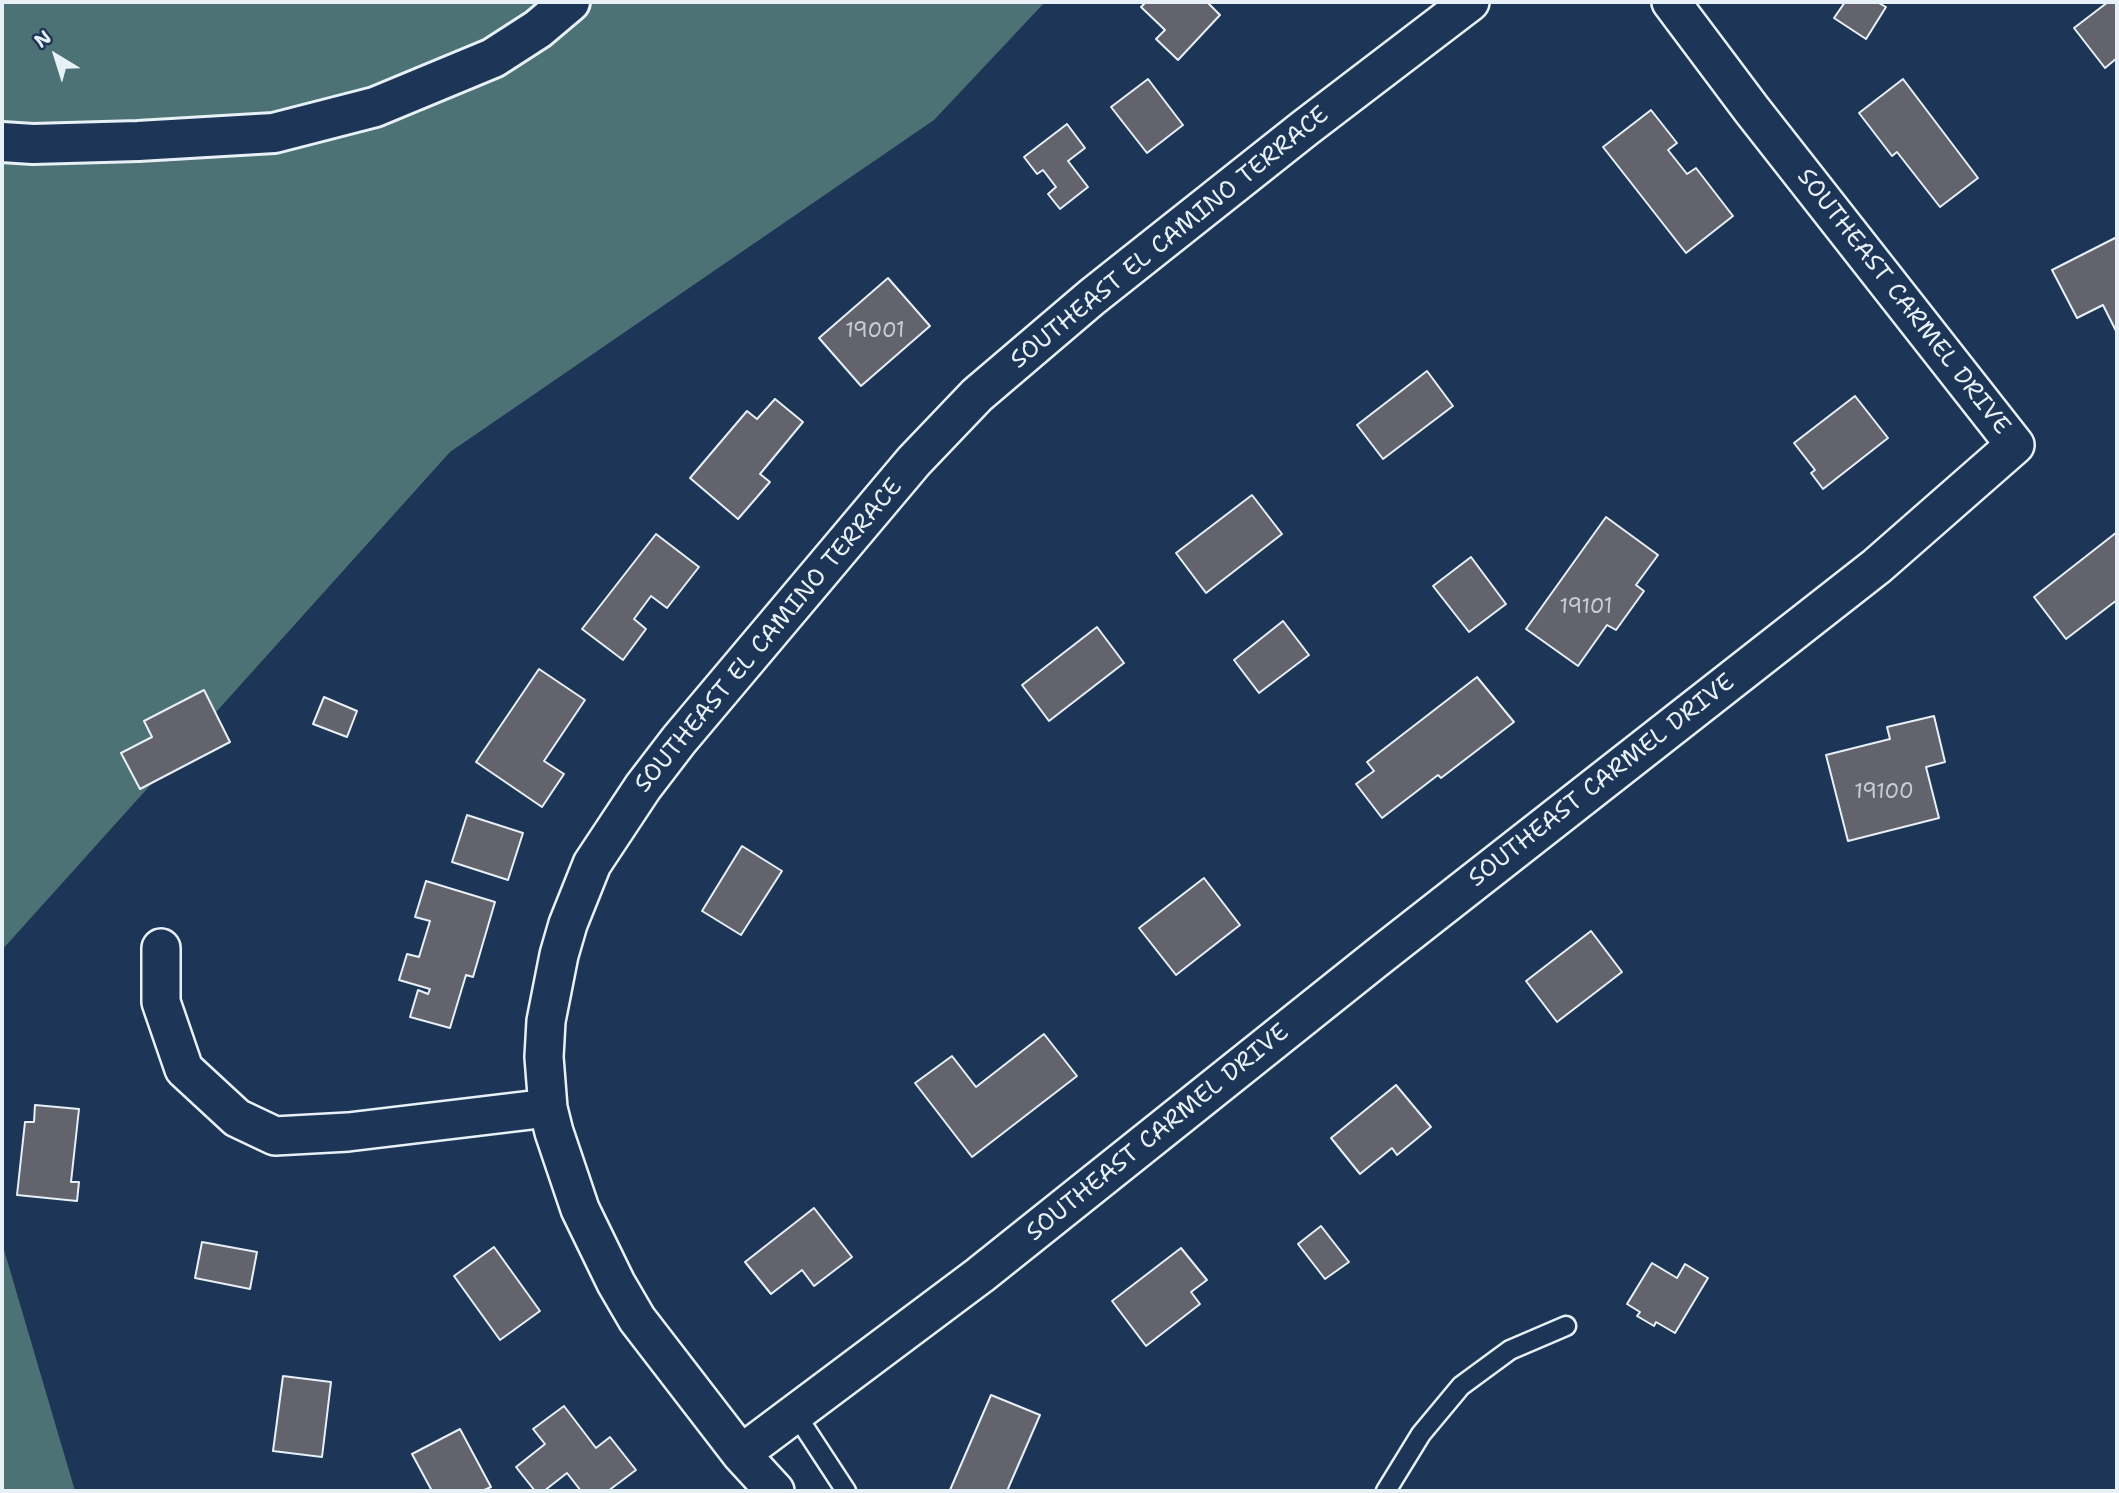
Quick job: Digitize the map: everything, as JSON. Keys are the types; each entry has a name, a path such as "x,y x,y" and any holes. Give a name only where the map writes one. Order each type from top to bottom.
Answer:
{"main road":[{"path":"2,142 33,144 138,141 274,133 375,107 493,58 538,29 570,2"}],"street":[{"name":"SOUTHEAST EL CAMINO TERRACE","path":"775,1491 741,1454 637,1319 580,1209 554,1132 548,1108 544,1057 546,1021 559,954 592,864 643,787 679,740 914,461 977,395 1092,297 1305,128 1470,2"},
{"name":"SOUTHEAST CARMEL DRIVE","path":"741,1454 980,1275 1378,957 1877,566 2015,445 1752,110 1671,2"},
{"path":"161,948 161,1002 184,1069 237,1118 275,1136 348,1132 548,1108"}],"lane":[{"path":"1386,1491 1421,1434 1461,1386 1510,1350 1566,1326"},
{"path":"795,1413 846,1491"}],"green space":[{"path":"2,2 1045,2 934,120 450,452 2,950"},
{"path":"2,1243 75,1491 2,1491"}],"building":[{"path":"1146,2 1207,2 1220,15 1178,60 1156,39 1165,30 1141,7"},
{"path":"1845,2 1877,2 1886,7 1866,39 1834,18"},
{"path":"2108,2 2117,2 2117,58 2105,68 2074,28"},
{"path":"1148,79 1183,125 1147,153 1111,107"},
{"path":"1903,79 1978,178 1940,207 1897,152 1892,156 1859,113"},
{"path":"1651,110 1677,143 1668,150 1687,174 1696,168 1733,216 1686,253 1603,147"},
{"path":"1067,124 1085,148 1068,161 1088,187 1060,209 1048,194 1056,187 1043,170 1037,174 1024,157"},
{"path":"2117,237 2117,333 2103,305 2077,318 2052,270"},
{"path":"888,278 930,326 861,386 819,338"},
{"path":"1427,371 1453,406 1383,459 1357,425"},
{"path":"1855,396 1888,438 1823,489 1811,473 1815,470 1794,443"},
{"path":"775,399 803,422 760,474 770,482 738,519 690,478 747,411 757,419"},
{"path":"1252,495 1282,534 1206,593 1176,553"},
{"path":"1606,517 1658,555 1636,585 1644,591 1616,630 1607,625 1578,666 1526,629"},
{"path":"2117,532 2117,600 2066,639 2034,597"},
{"path":"656,534 699,567 667,608 651,596 634,619 646,629 623,660 582,629"},
{"path":"1471,557 1506,604 1469,632 1433,586"},
{"path":"1283,621 1309,655 1259,693 1234,660"},
{"path":"1097,627 1124,663 1049,721 1022,685"},
{"path":"539,669 585,700 544,761 564,774 542,807 476,762"},
{"path":"1477,677 1514,722 1441,778 1438,775 1382,818 1356,784 1374,771 1367,762"},
{"path":"204,690 230,742 140,789 121,753 152,737 144,721"},
{"path":"324,697 357,711 347,737 313,724"},
{"path":"1934,716 1945,762 1926,767 1939,818 1848,841 1826,755 1890,739 1887,727"},
{"path":"467,815 523,833 508,880 452,862"},
{"path":"742,846 782,871 741,935 702,911"},
{"path":"1204,878 1240,925 1176,975 1139,928"},
{"path":"426,881 495,902 473,977 466,975 450,1028 410,1017 418,990 428,994 430,989 399,980 407,954 419,957 430,921 415,917"},
{"path":"1591,931 1622,972 1557,1022 1526,981"},
{"path":"1044,1034 1077,1076 972,1157 915,1083 952,1056 976,1087"},
{"path":"1396,1085 1431,1127 1397,1155 1392,1148 1360,1174 1331,1138"},
{"path":"35,1105 79,1109 71,1182 79,1182 77,1201 17,1195 25,1122 34,1122"},
{"path":"814,1208 852,1257 814,1286 802,1270 771,1294 745,1262"},
{"path":"1321,1226 1349,1262 1325,1279 1298,1244"},
{"path":"202,1242 257,1252 250,1289 195,1278"},
{"path":"494,1247 540,1311 500,1340 454,1276"},
{"path":"1181,1248 1207,1280 1191,1292 1200,1304 1146,1346 1112,1301"},
{"path":"1652,1263 1677,1278 1685,1264 1708,1278 1675,1333 1656,1322 1654,1326 1637,1316 1640,1312 1627,1304"},
{"path":"283,1376 331,1382 322,1457 273,1451"},
{"path":"991,1395 1040,1415 1007,1491 952,1491 950,1490"},
{"path":"564,1406 596,1448 610,1437 636,1470 608,1491 581,1491 567,1473 544,1491 535,1491 516,1467 545,1444 533,1429"},
{"path":"460,1429 491,1487 482,1491 432,1491 412,1454"}]}
